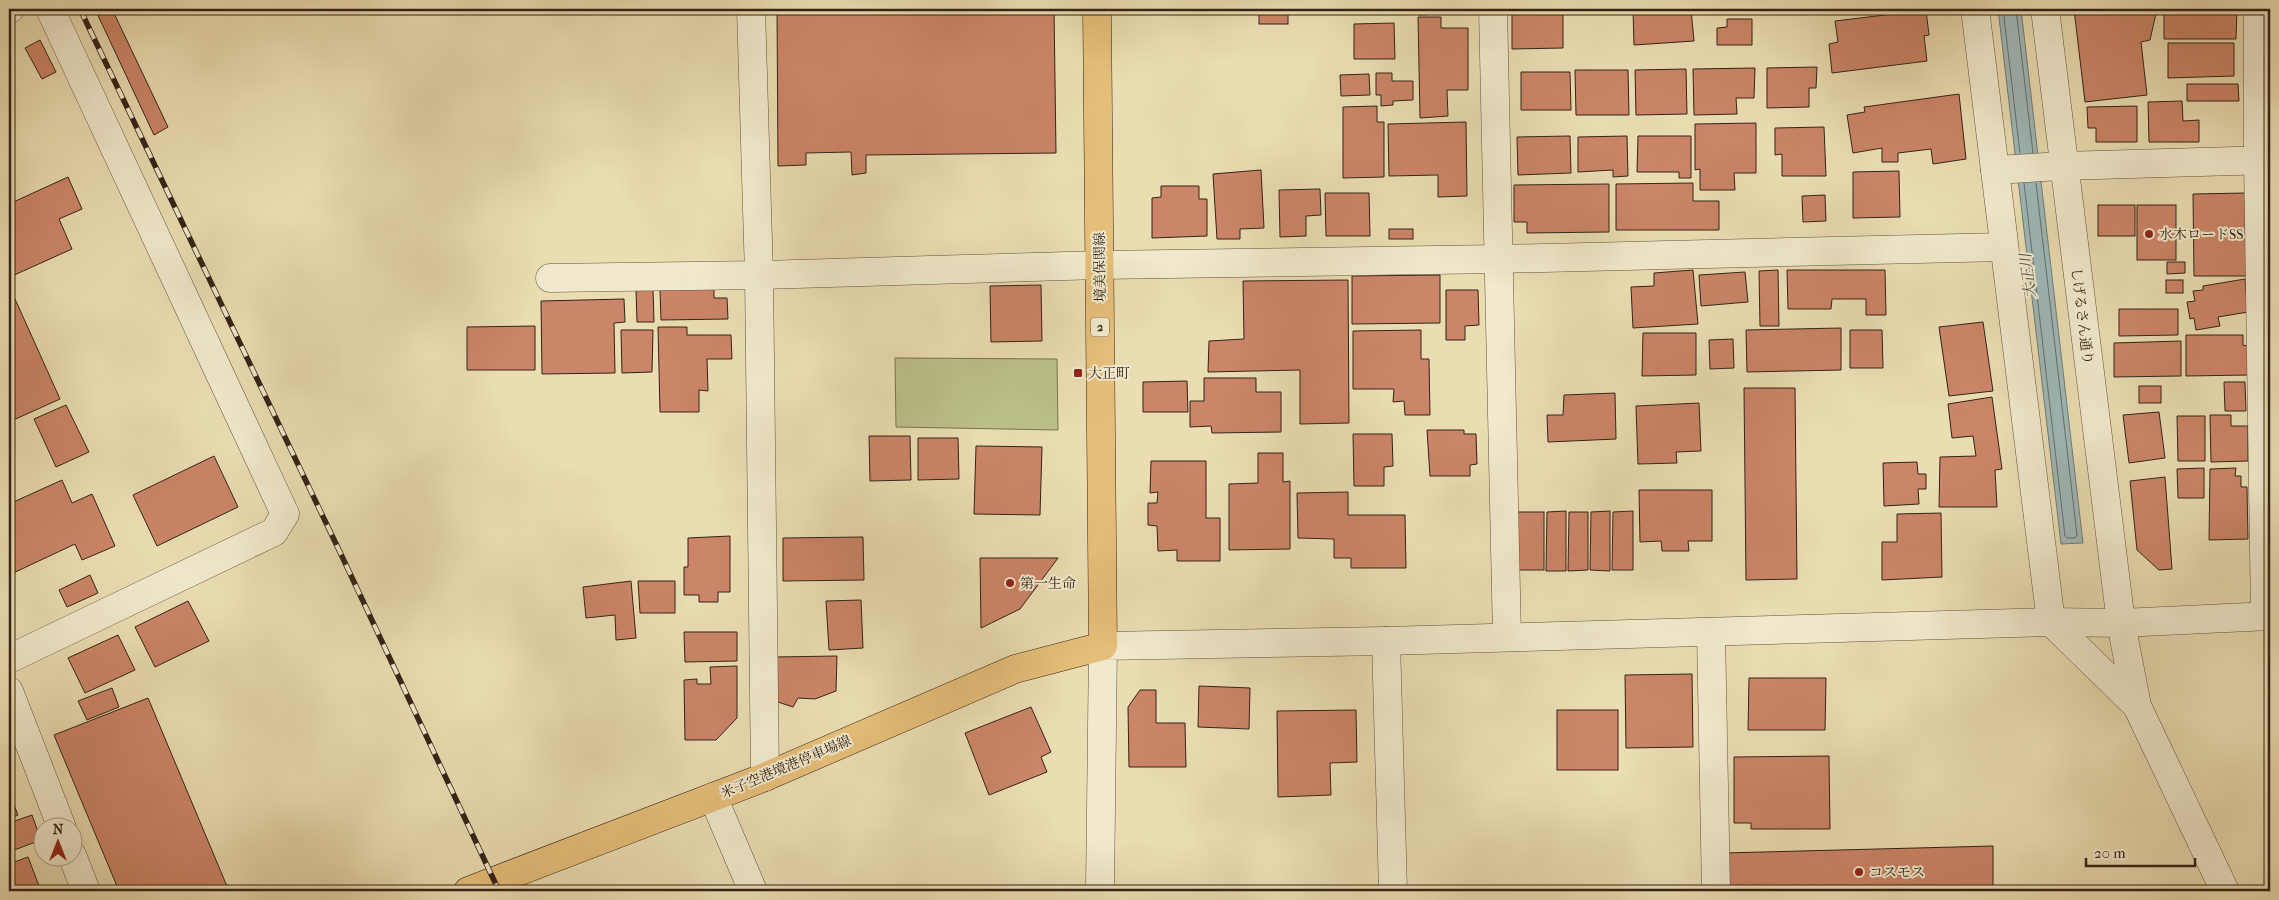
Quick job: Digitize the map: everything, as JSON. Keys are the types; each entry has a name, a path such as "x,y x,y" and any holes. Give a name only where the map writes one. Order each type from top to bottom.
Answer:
{"main road":[{"name":"境美保関線","path":"1097,9 1103,646"},
{"name":"米子空港境港停車場線","path":"468,891 765,776 1015,669 1103,646"}],"street":[{"path":"9,659 274,532 285,514 50,9"},
{"path":"751,9 760,275 765,776"},
{"path":"1492,9 1507,637"},
{"path":"1975,9 2051,622 2137,706 2225,891"},
{"name":"しげるさん通り","path":"2045,9 2062,166 2121,622 2137,706"},
{"path":"1100,891 1103,646 1386,641 2051,622 2121,622 2267,616 2264,161 2258,9"},
{"path":"1995,170 2062,166 2264,161"},
{"path":"550,278 2004,247"},
{"path":"1711,632 1716,891"},
{"path":"1386,641 1393,891"},
{"path":"9,691 58,818"},
{"path":"713,797 754,891"},
{"path":"77,868 86,891"}],"green space":[{"path":"895,358 1057,359 1058,430 896,427"}],"water":[{"path":"1998,9 2021,9 2083,543 2061,544"}],"building":[{"path":"95,9 112,9 168,127 154,135"},
{"path":"777,9 1054,9 1056,153 866,155 866,173 852,175 851,152 806,153 806,165 778,166"},
{"path":"1419,9 1464,9 1464,13 1419,15"},
{"path":"1512,9 1541,9 1541,14 1563,14 1563,48 1512,49"},
{"path":"1633,9 1691,9 1694,41 1634,45"},
{"path":"1693,9 1712,9 1712,13 1693,13"},
{"path":"2074,9 2157,9 2150,40 2141,42 2147,95 2085,102"},
{"path":"2164,9 2237,9 2236,39 2164,39"},
{"path":"1926,10 1929,35 1924,36 1927,61 1832,73 1829,44 1838,42 1835,21"},
{"path":"1259,12 1288,12 1288,24 1259,24"},
{"path":"1418,17 1441,17 1441,28 1468,28 1468,90 1447,90 1448,116 1420,118"},
{"path":"1727,19 1752,19 1752,45 1717,45 1717,28 1727,27"},
{"path":"1394,23 1395,59 1354,59 1354,24"},
{"path":"40,40 56,72 42,79 25,48"},
{"path":"2168,43 2234,43 2234,76 2168,78"},
{"path":"1817,67 1816,88 1809,88 1809,107 1767,108 1767,68"},
{"path":"1755,68 1754,98 1736,98 1737,114 1694,115 1693,69"},
{"path":"1686,69 1687,114 1636,115 1635,70"},
{"path":"1575,70 1628,70 1629,115 1576,115"},
{"path":"1521,72 1570,72 1571,110 1521,110"},
{"path":"1376,73 1392,73 1392,81 1413,81 1413,100 1393,101 1393,105 1381,106 1381,95 1376,95"},
{"path":"1369,74 1370,95 1341,96 1340,75"},
{"path":"2187,84 2238,84 2239,101 2187,101"},
{"path":"1959,94 1966,159 1933,164 1931,149 1898,153 1898,162 1882,162 1882,148 1853,153 1847,115 1865,112 1864,107"},
{"path":"2182,101 2183,121 2199,120 2199,142 2149,142 2148,102"},
{"path":"1377,106 1377,122 1384,122 1384,177 1343,178 1343,107"},
{"path":"2137,106 2137,142 2096,142 2096,128 2088,128 2087,107"},
{"path":"1466,122 1467,196 1438,197 1438,175 1389,176 1388,124"},
{"path":"1756,123 1756,173 1734,173 1735,190 1700,190 1700,169 1695,170 1695,124"},
{"path":"1824,127 1826,176 1782,176 1782,154 1775,155 1775,128"},
{"path":"1570,136 1571,173 1518,175 1517,137"},
{"path":"1627,136 1628,176 1613,177 1613,170 1578,172 1578,137"},
{"path":"1638,136 1691,136 1691,178 1679,178 1679,172 1637,172"},
{"path":"1261,170 1264,228 1240,229 1240,239 1217,239 1213,174"},
{"path":"1899,171 1900,217 1853,218 1853,172"},
{"path":"68,177 82,209 59,219 72,249 12,276 9,269 9,204"},
{"path":"1693,183 1693,201 1719,201 1719,230 1616,230 1616,184"},
{"path":"1609,184 1609,232 1527,233 1527,222 1514,222 1514,185"},
{"path":"1161,186 1199,186 1199,199 1207,199 1207,236 1152,238 1152,198 1161,197"},
{"path":"1320,189 1321,215 1306,216 1306,236 1280,237 1279,190"},
{"path":"1325,193 1369,193 1370,236 1326,236"},
{"path":"2245,193 2246,276 2194,276 2193,194"},
{"path":"1825,195 1826,221 1803,222 1802,196"},
{"path":"2098,205 2135,205 2135,236 2098,236"},
{"path":"2137,205 2176,205 2176,260 2137,260"},
{"path":"1389,229 1413,229 1413,239 1389,239"},
{"path":"2167,262 2185,262 2185,273 2167,274"},
{"path":"1693,270 1698,324 1633,328 1631,287 1654,286 1654,273"},
{"path":"1778,270 1779,326 1760,326 1759,271"},
{"path":"1787,270 1885,270 1886,315 1866,315 1866,299 1832,299 1831,309 1788,309"},
{"path":"1745,272 1748,302 1701,306 1699,275"},
{"path":"1440,275 1440,323 1352,324 1352,276"},
{"path":"2245,279 2248,312 2218,317 2220,326 2196,330 2194,318 2190,319 2187,302 2195,301 2193,291 2203,290 2203,286"},
{"path":"1348,280 1349,423 1300,424 1300,370 1208,372 1209,341 1244,339 1243,281"},
{"path":"2166,280 2183,280 2183,293 2166,293"},
{"path":"1041,285 1042,341 991,342 990,286"},
{"path":"653,289 654,322 637,322 636,290"},
{"path":"714,289 714,298 727,298 728,319 661,320 660,290"},
{"path":"1446,290 1478,290 1479,325 1465,326 1465,340 1446,340"},
{"path":"15,299 60,399 9,422 9,302"},
{"path":"624,299 625,322 614,323 615,373 542,374 541,301"},
{"path":"2119,309 2178,309 2178,335 2119,336"},
{"path":"1983,322 1993,391 1949,396 1939,327"},
{"path":"535,326 535,370 467,370 467,327"},
{"path":"658,327 687,327 687,335 731,335 732,359 707,359 708,391 699,390 699,412 660,412"},
{"path":"1841,328 1841,370 1747,372 1746,330"},
{"path":"621,330 653,330 652,372 622,373"},
{"path":"1421,330 1421,359 1429,359 1430,415 1405,415 1404,401 1393,402 1394,389 1353,389 1353,331"},
{"path":"1850,330 1882,330 1883,368 1850,368"},
{"path":"1643,333 1696,333 1696,375 1642,376"},
{"path":"2186,335 2243,335 2243,345 2248,346 2248,375 2186,376"},
{"path":"1733,339 1734,368 1710,369 1709,340"},
{"path":"2181,341 2181,376 2114,377 2114,343"},
{"path":"1204,378 1256,378 1256,392 1281,392 1281,432 1212,433 1211,426 1190,427 1190,401 1204,401"},
{"path":"1187,381 1188,412 1143,412 1143,382"},
{"path":"2224,382 2245,382 2246,411 2225,411"},
{"path":"2139,386 2161,386 2161,403 2139,403"},
{"path":"1744,388 1795,388 1797,579 1746,580"},
{"path":"1615,393 1616,439 1548,442 1547,415 1563,415 1564,395"},
{"path":"1992,397 2002,469 1995,470 1997,507 1939,507 1940,457 1976,456 1973,436 1952,438 1948,404"},
{"path":"1699,403 1701,451 1676,452 1677,463 1638,464 1636,406"},
{"path":"66,405 89,452 56,467 34,419"},
{"path":"2159,412 2165,458 2129,463 2123,415"},
{"path":"2210,415 2231,415 2231,426 2248,426 2248,461 2211,462"},
{"path":"2177,416 2205,416 2205,461 2178,461"},
{"path":"1427,430 1464,430 1464,434 1476,434 1477,464 1470,465 1470,476 1430,476"},
{"path":"1353,434 1392,434 1393,466 1384,467 1384,486 1354,486"},
{"path":"869,436 910,436 911,480 870,481"},
{"path":"918,438 958,438 959,479 918,480"},
{"path":"976,446 1042,447 1040,515 974,514"},
{"path":"1258,453 1283,453 1283,482 1290,481 1290,549 1229,550 1229,484 1258,483"},
{"path":"214,456 238,507 157,546 133,495"},
{"path":"1151,461 1206,461 1206,518 1220,518 1220,561 1177,561 1177,550 1158,551 1157,526 1148,525 1148,503 1157,503 1158,492 1150,493"},
{"path":"1917,462 1918,474 1926,474 1926,489 1918,489 1919,504 1884,506 1883,463"},
{"path":"2204,468 2204,498 2178,498 2177,469"},
{"path":"2236,468 2235,476 2241,476 2241,487 2247,487 2248,539 2209,540 2210,469"},
{"path":"2165,477 2172,569 2159,570 2137,550 2130,481"},
{"path":"62,480 72,503 92,494 115,546 82,560 75,544 9,575 9,504"},
{"path":"1639,490 1712,490 1712,541 1688,541 1689,551 1662,551 1661,541 1640,542"},
{"path":"1348,492 1348,515 1405,515 1406,568 1351,568 1351,558 1334,558 1334,539 1298,538 1297,493"},
{"path":"1566,511 1566,571 1546,571 1547,512"},
{"path":"1610,511 1610,571 1590,570 1591,512"},
{"path":"1633,511 1633,570 1612,570 1613,512"},
{"path":"1517,512 1544,512 1544,570 1517,570"},
{"path":"1569,512 1588,512 1588,570 1568,571"},
{"path":"1941,513 1942,577 1882,580 1882,542 1897,542 1897,514"},
{"path":"730,536 730,592 718,592 718,602 699,602 699,595 684,595 684,567 688,567 688,538"},
{"path":"863,537 864,580 783,581 783,538"},
{"name":"第一生命","path":"980,558 1058,558 1020,609 981,628"},
{"path":"90,575 98,593 67,607 59,590"},
{"path":"631,581 636,638 616,640 615,615 586,618 583,587"},
{"path":"638,581 675,581 675,613 640,613"},
{"path":"861,600 863,648 829,650 826,601"},
{"path":"188,601 209,641 155,667 135,627"},
{"path":"684,632 737,632 737,661 685,662"},
{"path":"118,635 135,670 85,693 68,658"},
{"path":"837,656 836,691 815,699 798,698 793,707 775,701 774,657"},
{"path":"737,666 737,718 716,740 685,740 684,680 697,679 697,684 711,684 710,667"},
{"path":"1692,674 1693,747 1626,748 1625,675"},
{"path":"1749,678 1826,678 1825,730 1748,730"},
{"path":"1199,686 1250,688 1249,729 1198,727"},
{"path":"112,688 119,707 87,720 78,701"},
{"path":"1140,690 1156,690 1156,723 1185,723 1186,767 1129,767 1128,707"},
{"path":"148,698 229,891 119,891 54,735"},
{"path":"1031,707 1051,752 1041,757 1047,772 989,795 965,733"},
{"path":"1356,710 1357,762 1330,763 1331,795 1278,797 1277,711"},
{"path":"1557,710 1618,710 1618,770 1557,770"},
{"path":"1829,756 1830,829 1751,829 1751,823 1734,823 1734,757"},
{"path":"9,796 18,815 9,819"},
{"path":"32,815 32,843 9,852 9,823"},
{"name":"コスモス","path":"1993,846 1993,891 1724,891 1724,853"},
{"path":"28,857 41,891 9,891 9,864"}],"railway":[{"path":"80,9 339,550 499,891"}],"place":[{"name":"水木ロードSS","path":"2149,234"},
{"name":"大正町","path":"1078,373"},
{"name":"第一生命","path":"1010,583"},
{"name":"コスモス","path":"1859,872"}],"water label":[{"name":"大正川","path":"2028,276"}]}
